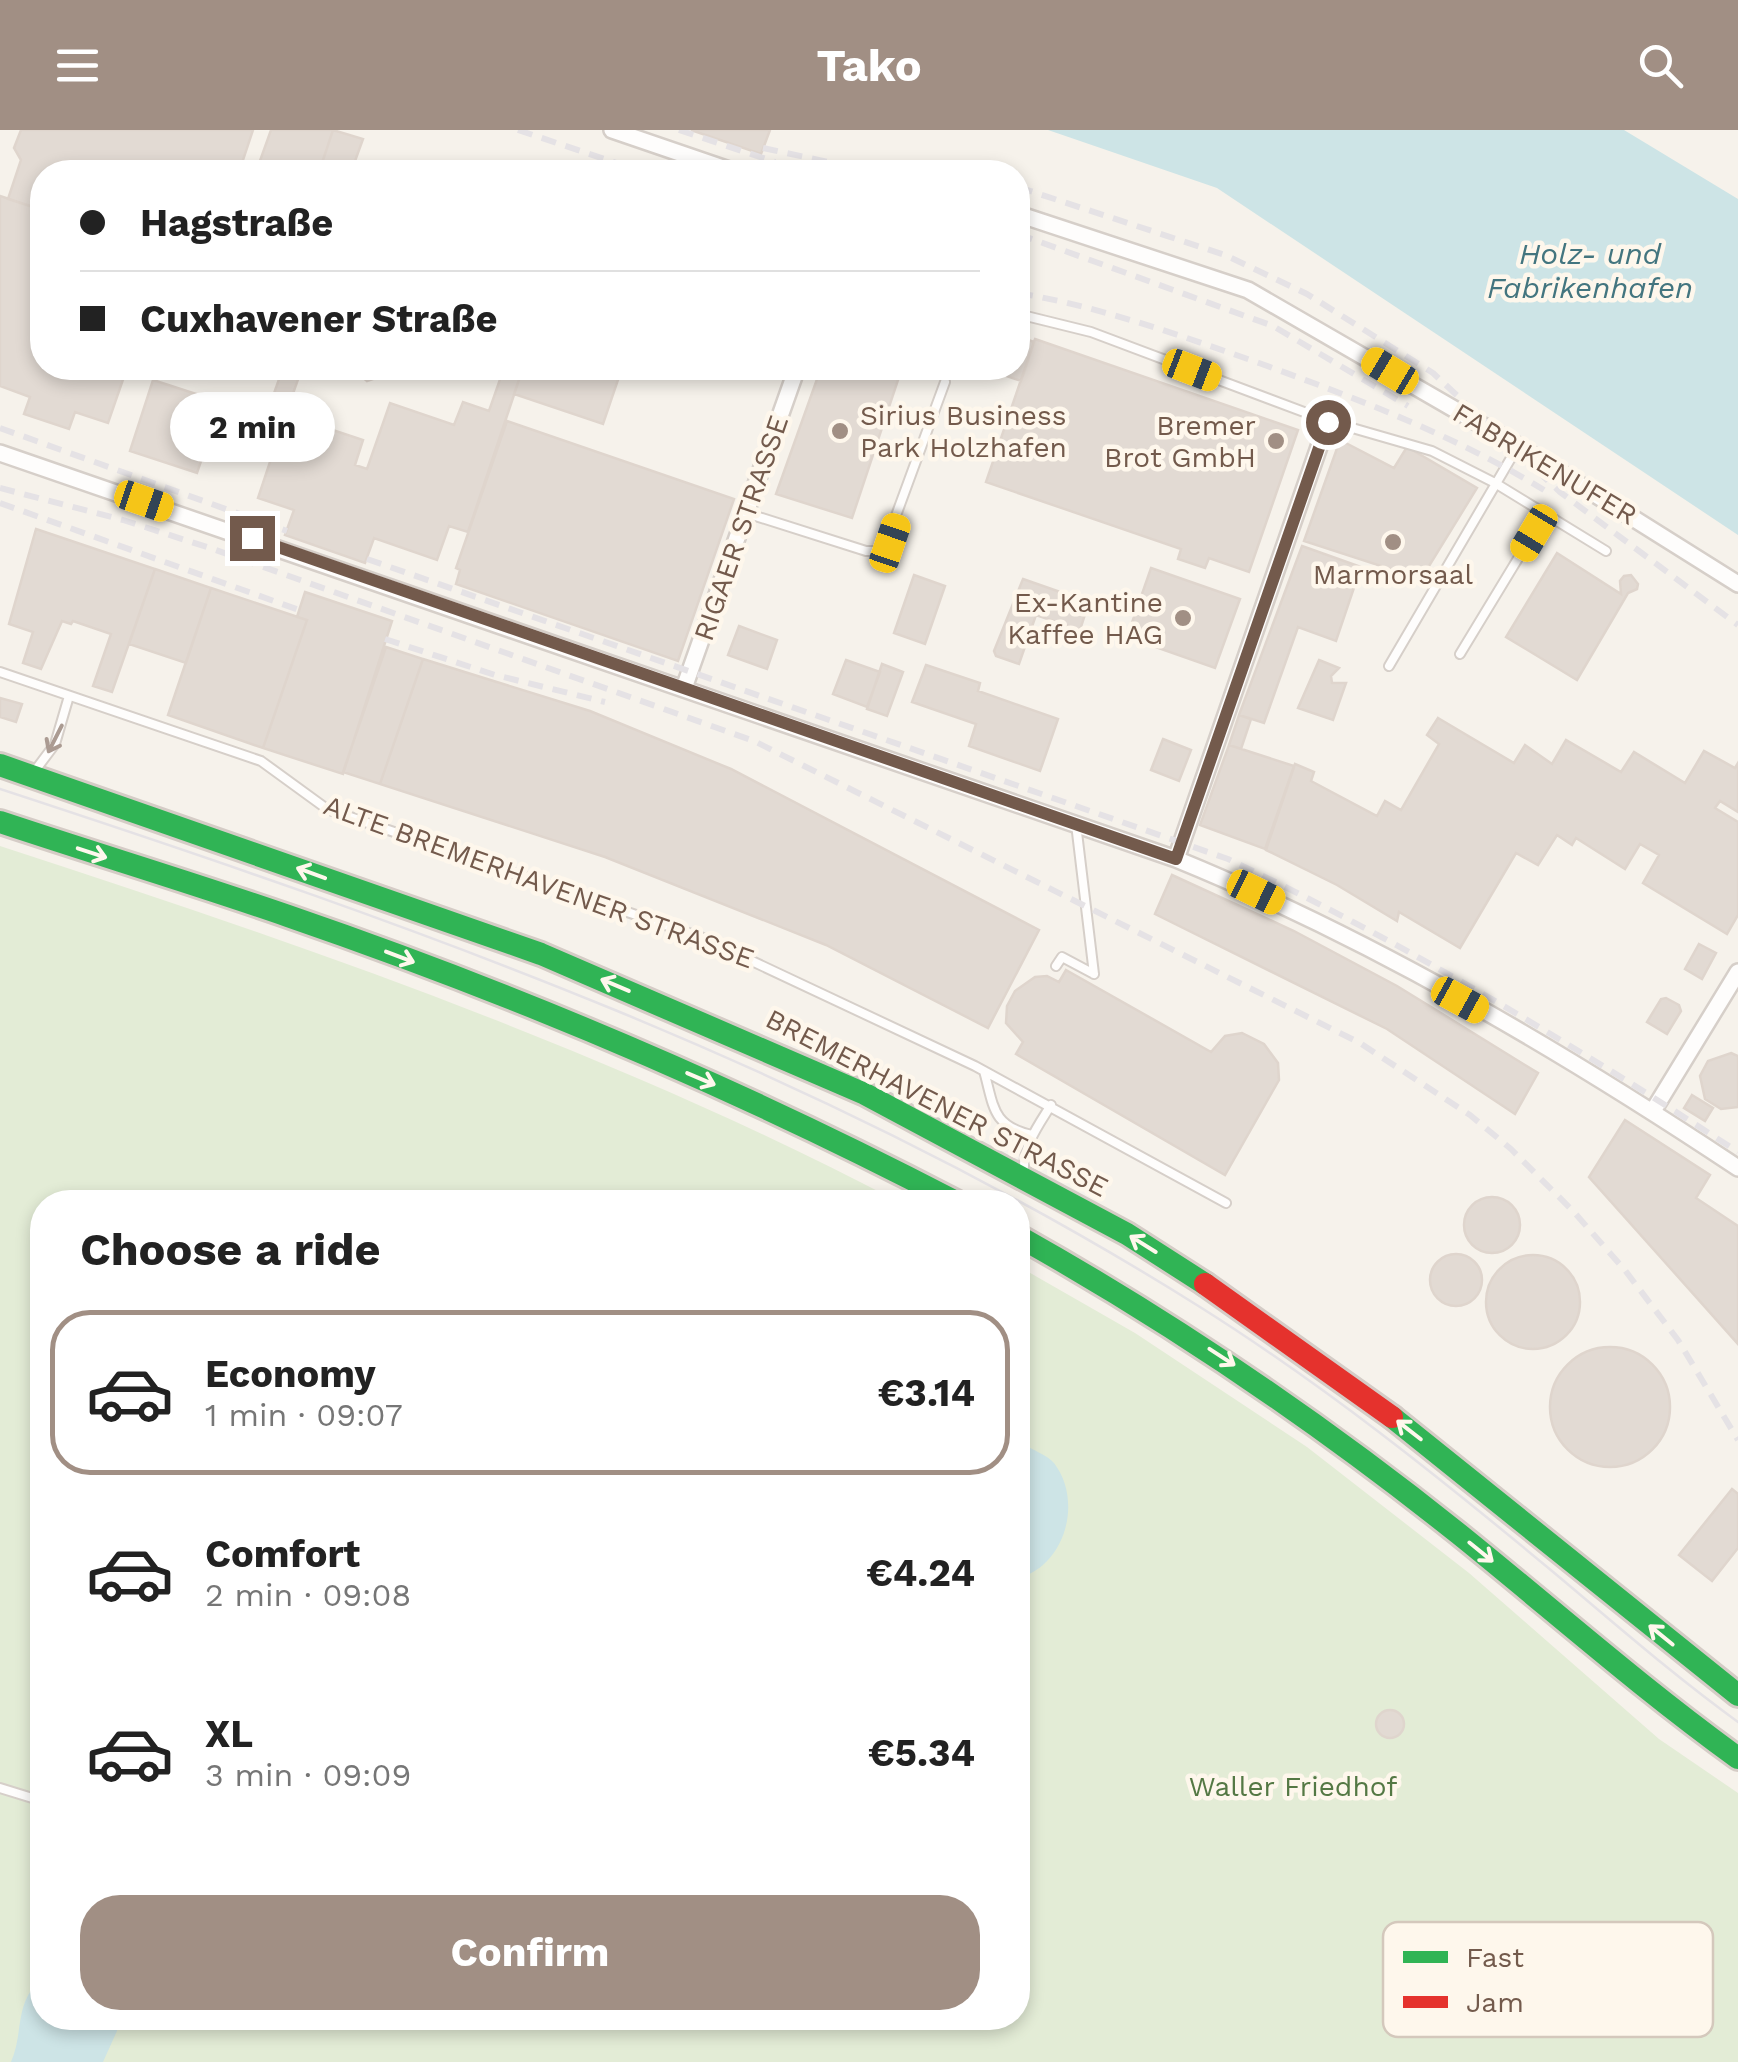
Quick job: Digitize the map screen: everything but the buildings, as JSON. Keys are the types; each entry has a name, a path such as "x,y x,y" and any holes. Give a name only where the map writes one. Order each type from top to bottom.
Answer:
{"main road":[{"name":"BREMERHAVENER STRASSE","path":"0,765 541,954 865,1094 1024,1177 1221,1293 1354,1388 1738,1695"},
{"path":"0,822 329,930 533,1006 815,1131 932,1190"},
{"path":"1030,1243 1216,1352 1285,1400 1541,1600 1678,1716 1738,1758"}],"street":[{"path":"612,130 700,160"},
{"name":"FABRIKENUFER","path":"1030,218 1248,290 1518,446 1738,584"},
{"name":"RIGAER STRASSE","path":"684,688 793,380"},
{"path":"1176,859 1328,422"},
{"path":"0,453 1176,859 1340,933 1653,1111 1738,1168"},
{"path":"1653,1111 1738,972"}],"lane":[{"path":"1030,317 1091,332 1328,422 1432,451 1496,483 1606,550"},
{"path":"746,513 866,551 883,551 890,543 945,382"},
{"path":"1389,666 1518,446"},
{"path":"1460,654 1546,514"},
{"name":"ALTE BREMERHAVENER STRASSE","path":"0,672 260,761 327,810 704,938 1051,1105 1226,1203"},
{"path":"30,776 55,744 69,696"},
{"path":"1056,966 1062,956 1094,974 1076,824"},
{"path":"984,1071 998,1119 1012,1130 1032,1135"},
{"path":"1024,1177 1023,1160 1032,1135 1051,1105"},
{"path":"0,1788 30,1797"}],"green space":[{"name":"Waller Friedhof","path":"0,846 457,1005 681,1097 875,1190 30,1190 30,2030 1030,2030 1030,1273 1135,1333 1307,1447 1469,1573 1659,1739 1738,1793 1738,2062 0,2062"}],"water":[{"name":"Holz- und Fabrikenhafen","path":"1048,130 1624,130 1738,199 1738,535 1217,188"},
{"path":"1030,1448 1054,1463 1068,1496 1068,1514 1058,1547 1030,1574"},
{"path":"30,1992 30,2030 117,2030 103,2062 11,2062"}],"tram line":[{"path":"0,789 312,895 616,1011 765,1075 997,1190"},
{"path":"1030,1208 1200,1307 1336,1400 1467,1501 1738,1722"}],"railway":[{"path":"518,130 607,160"},
{"path":"679,130 769,160"},
{"path":"763,148 819,160"},
{"path":"1030,191 1225,255 1307,294 1433,373 1560,492 1738,625"},
{"path":"1030,238 1273,326 1408,406"},
{"path":"1030,296 1140,323 1296,377 1440,435 1544,490"},
{"path":"0,428 287,531"},
{"path":"0,488 123,520 210,548 754,741 1360,1043 1470,1115 1511,1149 1573,1211 1678,1340 1738,1440"},
{"path":"0,503 299,610"},
{"path":"367,559 1228,859 1359,925 1488,997 1738,1152"},
{"path":"385,639 495,675 605,702"}],"traffic: fast":[{"path":"0,765 541,954 865,1094 1127,1234 1205,1284"},
{"path":"0,822 288,916 459,978 711,1083 932,1190"},
{"path":"1030,1243 1189,1339 1353,1453 1738,1758"},
{"path":"1392,1417 1738,1695"}],"traffic: jam":[{"path":"1205,1284 1392,1417"}],"place":[{"name":"Sirius Business Park Holzhafen","path":"840,431"},
{"name":"Bremer Brot GmbH","path":"1276,441"},
{"name":"Marmorsaal","path":"1393,542"},
{"name":"Ex-Kantine Kaffee HAG","path":"1183,618"}],"route":[{"path":"252,538 1176,859 1328,422"}]}
